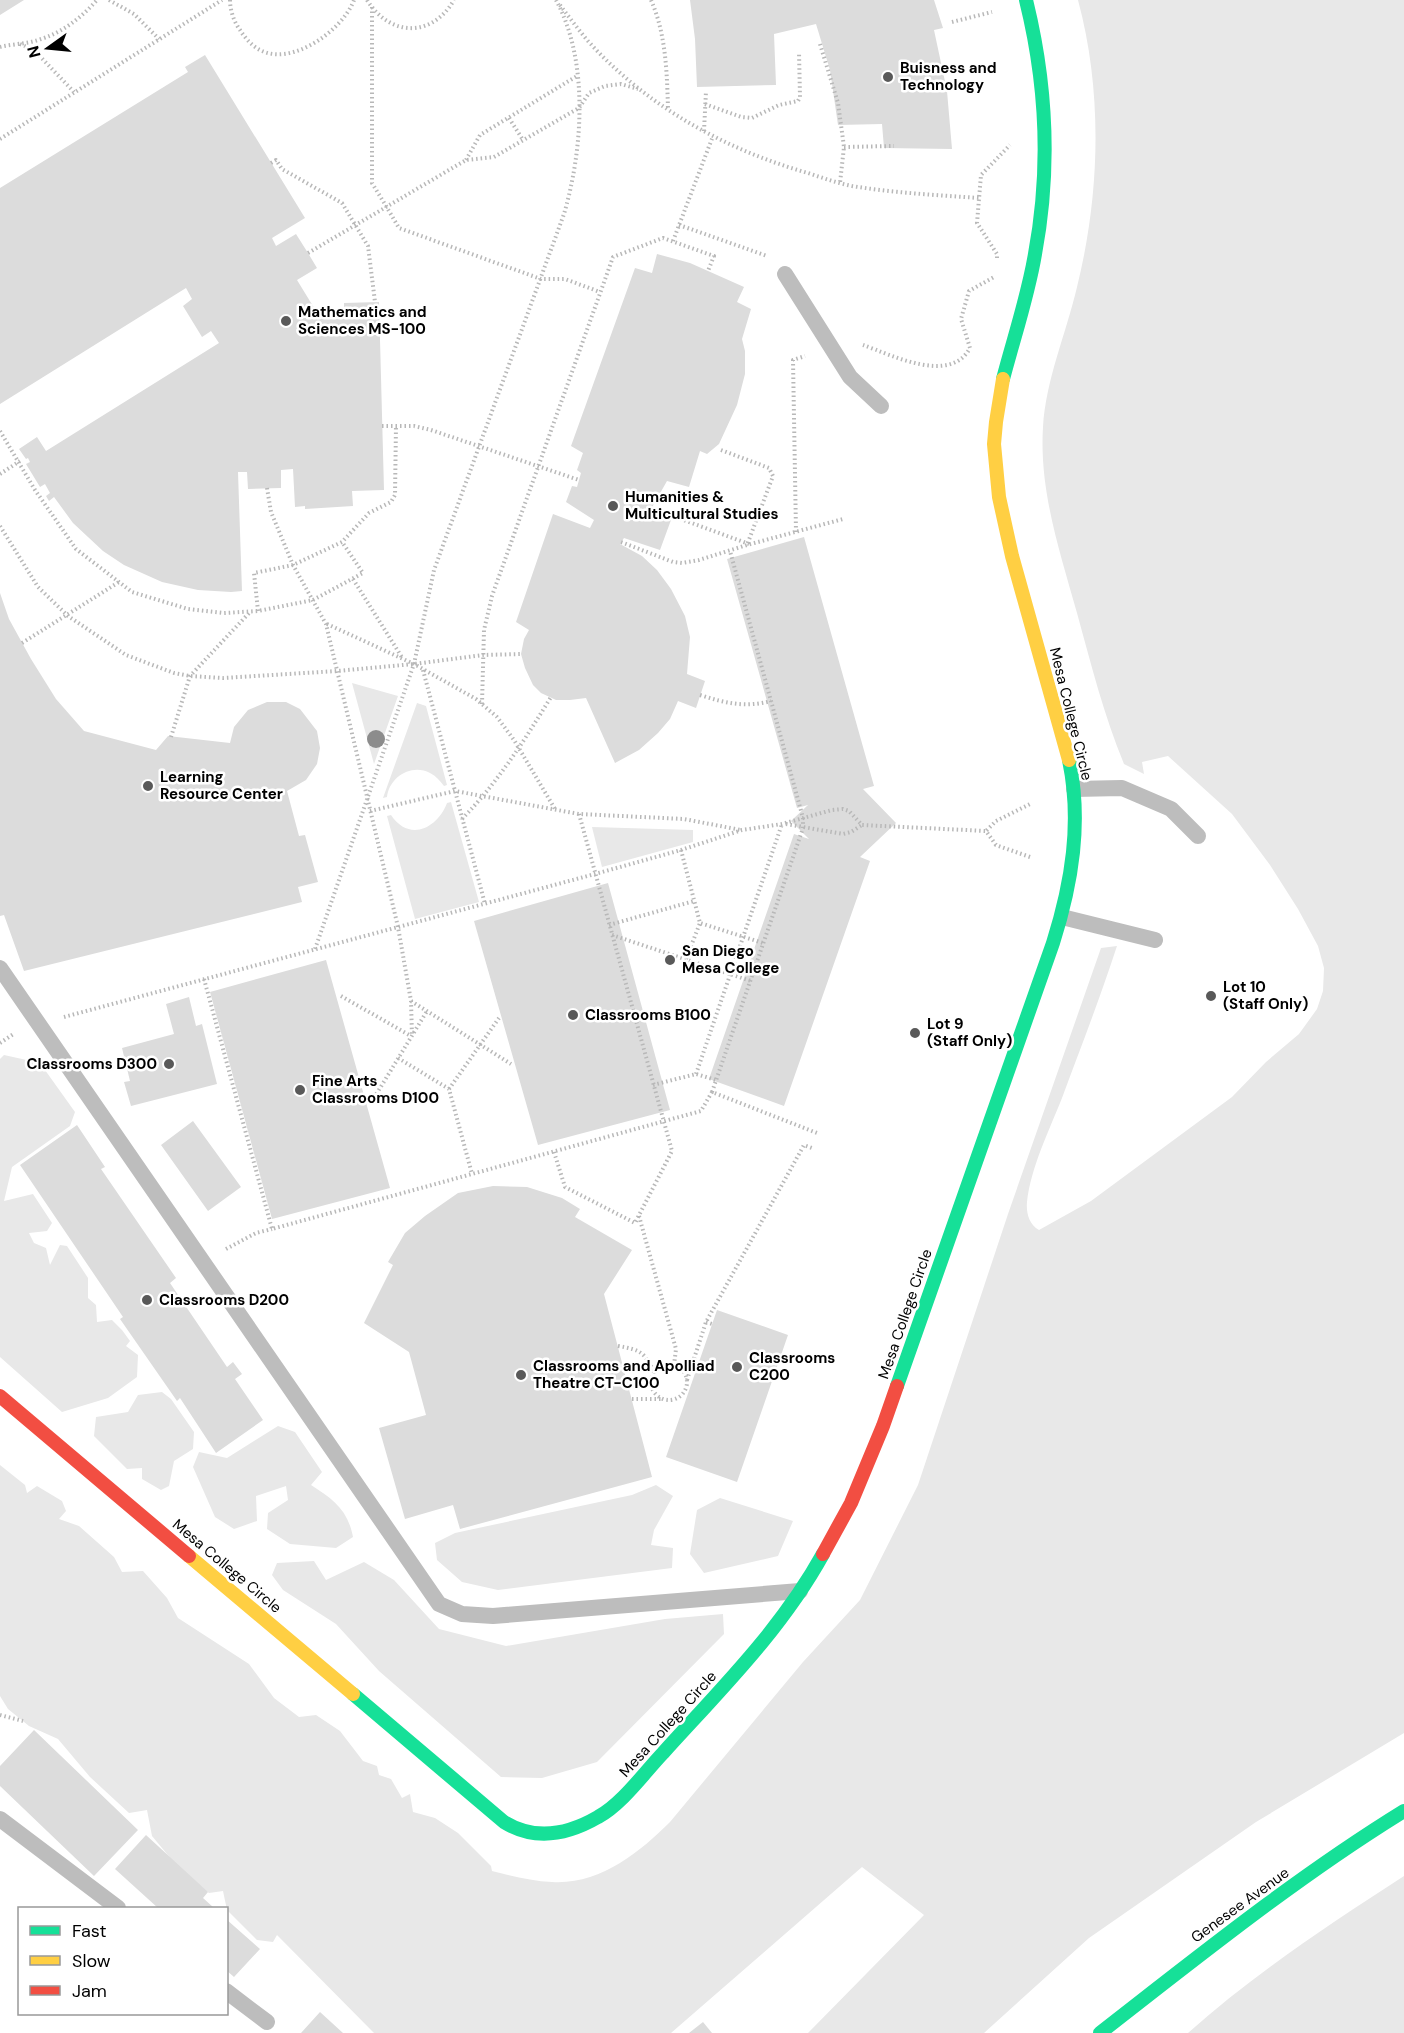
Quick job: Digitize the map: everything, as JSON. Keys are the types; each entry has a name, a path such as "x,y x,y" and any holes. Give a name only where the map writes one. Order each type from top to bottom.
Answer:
{"street":[{"name":"Mesa College Circle","path":"0,1396 507,1824 530,1834 568,1832 590,1823 609,1811 752,1656 801,1591 851,1503 883,1426 1062,917 1073,866 1074,789 1060,726 1003,525 994,466 998,402 1035,253 1045,169 1042,81 1036,41 1026,0"},
{"name":"Genesee Avenue","path":"1100,2033 1234,1929 1404,1811"}],"lane":[{"path":"785,274 850,377 882,406"},
{"path":"1074,789 1122,788 1171,809 1198,836"},
{"path":"1062,917 1155,940"},
{"path":"0,968 439,1604 462,1614 494,1616 801,1591"},
{"path":"0,1819 117,1907"},
{"path":"228,1993 267,2022"}],"path":[{"path":"0,47 36,41 57,33 78,20 97,0"},
{"path":"109,0 134,14 159,39"},
{"path":"0,139 222,0"},
{"path":"230,0 236,24 246,39 260,51 276,53 312,46 342,21 354,0"},
{"path":"367,0 389,23 401,28 415,28 429,23 444,14 454,0"},
{"path":"651,0 662,37 667,69 668,110"},
{"path":"315,949 414,664 434,570 541,279 573,184 579,135 577,76 574,48 557,1"},
{"path":"557,1 589,41 623,75 668,110 704,132 773,163 840,183 911,193 979,198"},
{"path":"372,7 372,183 399,228 541,279 565,279 600,292"},
{"path":"952,22 992,12"},
{"path":"20,44 34,50 74,92"},
{"path":"820,44 838,103 844,147 840,183"},
{"path":"705,104 741,117 752,118 779,105 798,101 801,97 799,52"},
{"path":"466,160 480,135 577,76"},
{"path":"308,253 466,160 494,157 579,108 589,93 605,86 621,84 642,90"},
{"path":"704,132 706,91"},
{"path":"509,118 523,140"},
{"path":"673,241 713,136"},
{"path":"996,262 997,254 977,223 981,175 1011,144"},
{"path":"844,147 894,146"},
{"path":"271,163 276,160 282,169 342,203 368,246 375,302"},
{"path":"679,225 776,259 785,274"},
{"path":"482,704 484,630 492,596 613,257 663,238 714,256 708,271"},
{"path":"854,342 929,367 950,364 959,360 970,348 961,319 969,291 994,278 995,270"},
{"path":"796,532 793,360 813,354"},
{"path":"258,611 254,573 293,565 342,542 369,513 391,502 395,495 396,425"},
{"path":"382,426 414,426 431,430 579,480"},
{"path":"0,431 20,461 35,490 76,549 132,592 188,609 224,613 258,611 313,600 363,573 342,542"},
{"path":"721,450 769,468 773,476 748,544"},
{"path":"0,474 20,461"},
{"path":"267,488 271,512 293,565 326,624 398,927 411,1001 412,1036"},
{"path":"659,511 748,544"},
{"path":"621,542 673,562 699,560 748,544 843,519"},
{"path":"0,526 39,586 68,616 126,655 174,673 223,678 337,671 483,655 521,654"},
{"path":"218,1254 256,1233 701,1111 712,1092 803,828 803,818 730,551"},
{"path":"352,579 404,660"},
{"path":"22,643 119,582"},
{"path":"171,737 190,676 250,612"},
{"path":"326,624 414,664 476,699 497,717 555,809"},
{"path":"422,669 485,904"},
{"path":"700,695 730,705 748,706 771,702"},
{"path":"462,819 484,796 519,749 550,697"},
{"path":"370,811 454,791 579,814 684,819 742,830"},
{"path":"782,824 843,834 862,825 986,831 996,821 1032,803"},
{"path":"0,1043 20,1030 39,1024 595,874 742,830 782,824 843,809 855,816 862,825"},
{"path":"554,1152 565,1187 635,1223 672,1151 579,814"},
{"path":"696,1074 782,824"},
{"path":"986,831 996,845 1030,857"},
{"path":"681,850 700,923 686,959"},
{"path":"609,925 694,901"},
{"path":"700,923 763,943"},
{"path":"612,935 751,981"},
{"path":"204,980 272,1229"},
{"path":"341,996 412,1036"},
{"path":"411,1001 511,1064"},
{"path":"374,1098 427,1011"},
{"path":"449,1089 499,1018"},
{"path":"398,1058 449,1089 472,1174"},
{"path":"653,1085 696,1074 716,1080"},
{"path":"712,1092 817,1133"},
{"path":"674,1400 685,1392 706,1322 804,1145 812,1148"},
{"path":"639,1216 676,1350 674,1365"},
{"path":"706,1322 712,1324"},
{"path":"618,1346 636,1349 645,1355 654,1372"},
{"path":"662,1399 653,1391 651,1378 654,1372 664,1365 674,1365 682,1370 687,1380"},
{"path":"632,1399 686,1400"},
{"path":"0,1715 23,1721"}],"shaded area":[{"path":"1078,0 1404,0 1404,1733 1256,1822 1089,1938 984,2033 808,2033 924,1915 862,1867 671,2033 374,2033 277,1935 273,1942 257,1940 228,1911 223,1891 209,1893 182,1872 152,1836 147,1810 129,1813 90,1777 58,1739 29,1726 8,1709 0,1696 0,1465 25,1485 27,1493 37,1486 62,1501 66,1511 59,1519 79,1526 114,1557 122,1572 143,1571 167,1598 178,1618 249,1664 274,1698 299,1717 316,1715 340,1731 363,1761 377,1766 379,1775 391,1779 402,1798 410,1794 413,1812 435,1818 458,1833 491,1866 492,1871 552,1882 569,1882 602,1873 645,1845 670,1822 803,1662 860,1600 918,1485 1008,1214 1101,948 1117,946 1041,1149 1029,1189 1028,1214 1033,1225 1039,1230 1091,1201 1232,1097 1266,1062 1299,1034 1317,1009 1323,991 1324,968 1318,946 1270,865 1232,814 1168,756 1142,762 1144,774 1124,764 1098,690 1052,521 1044,474 1045,409 1052,374 1073,305 1085,252 1094,180 1095,107 1086,35"},
{"path":"352,683 398,696 374,764"},
{"path":"417,703 426,706 447,785 444,786 434,776 423,770 409,771 392,783 387,797 383,798"},
{"path":"451,802 479,902 415,919 387,816 391,815 406,828 422,829 437,820 447,803"},
{"path":"592,827 693,830 693,842 602,867"},
{"path":"4,1055 40,1063 75,1112 70,1126 12,1167 4,1201 33,1194 52,1223 47,1231 29,1233 34,1243 46,1248 50,1265 60,1245 67,1246 88,1278 88,1298 96,1305 97,1322 112,1320 130,1341 126,1346 138,1355 137,1377 108,1398 62,1412 0,1357 0,1059"},
{"path":"162,1392 171,1399 194,1432 193,1449 174,1461 169,1486 161,1490 142,1479 142,1468 127,1469 94,1436 96,1417 128,1412 138,1395"},
{"path":"278,1426 295,1432 322,1472 311,1485 333,1500 347,1519 353,1537 336,1548 290,1544 267,1529 268,1513 288,1500 286,1486 256,1496 257,1521 234,1529 215,1517 193,1467 199,1452 227,1458"},
{"path":"656,1485 673,1496 654,1530 651,1545 673,1548 672,1568 498,1590 462,1582 437,1560 435,1543 455,1533 632,1495"},
{"path":"720,1498 793,1521 778,1556 704,1573 690,1554 697,1510"},
{"path":"314,1561 326,1580 364,1562 394,1580 439,1629 506,1646 665,1619 723,1614 724,1634 597,1762 542,1778 501,1777 379,1671 336,1624 283,1590 272,1575 277,1563"},
{"path":"1404,1876 1404,2033 1188,2033 1266,1970"}],"building":[{"path":"0,0 24,0 0,15"},
{"name":"Buisness and Technology","path":"690,0 934,0 943,28 934,30 947,91 952,149 884,148 882,124 838,125 830,70 816,24 774,34 776,85 697,87 695,39"},
{"name":"Mathematics and Sciences MS-100","path":"205,55 305,218 272,238 276,246 296,234 308,253 317,268 297,280 316,311 344,311 344,303 379,302 384,490 352,491 353,506 305,509 305,506 295,507 293,469 281,470 281,488 248,489 247,472 238,472 242,591 231,592 198,590 162,582 124,565 103,551 73,523 54,497 49,501 46,496 50,493 45,484 40,487 26,464 30,462 28,458 26,459 19,449 37,437 46,451 219,343 211,331 202,337 183,306 192,299 186,288 0,404 0,188 188,72 185,67"},
{"name":"Humanities & Multicultural Studies","path":"657,254 690,263 744,287 737,302 751,309 742,339 745,351 745,374 737,405 719,444 707,454 700,451 689,487 667,481 650,511 671,520 660,550 624,538 620,544 642,556 657,570 671,589 685,616 690,637 687,674 705,681 696,708 678,701 670,719 658,733 639,750 615,763 586,698 556,700 541,693 533,685 521,654 524,639 529,630 516,622 553,514 590,528 594,520 566,502 572,486 577,487 581,473 577,470 583,453 571,446 635,268 652,273"},
{"path":"804,537 874,786 863,789 896,823 860,857 870,861 784,1106 709,1079 794,834 809,839 791,821 808,805 797,808 727,559"},
{"name":"Learning Resource Center","path":"0,593 9,619 31,659 56,699 84,731 156,750 168,736 230,743 234,727 248,710 267,702 286,702 300,709 317,731 320,748 317,764 306,780 287,791 299,836 305,835 318,882 298,887 302,902 24,971 4,915 0,916"},
{"name":"Classrooms B100","path":"608,883 670,1110 538,1145 474,921"},
{"name":"Fine Arts Classrooms D100","path":"326,960 390,1188 272,1219 210,992"},
{"name":"Classrooms D300","path":"189,997 196,1026 202,1024 217,1084 131,1106 124,1082 130,1081 122,1048 174,1034 166,1004"},
{"path":"193,1121 241,1187 208,1211 161,1145"},
{"name":"Classrooms D200","path":"77,1125 105,1167 101,1169 176,1278 170,1283 227,1367 233,1362 242,1374 235,1379 263,1420 216,1453 180,1398 177,1401 120,1319 123,1317 20,1165"},
{"name":"Classrooms and Apolliad Theatre CT-C100","path":"493,1186 527,1187 562,1198 580,1209 575,1217 632,1250 604,1294 652,1477 460,1529 453,1505 405,1519 379,1428 426,1415 409,1352 364,1323 393,1265 388,1262 405,1233 458,1193"},
{"name":"Classrooms C200","path":"717,1310 788,1335 737,1482 666,1457"},
{"path":"34,1730 138,1830 94,1876 0,1786 0,1766"},
{"path":"146,1835 208,1892 203,1898 213,1907 157,1907 115,1869"},
{"path":"228,1921 260,1949 234,1977 228,1972"},
{"path":"320,2012 343,2033 301,2033"},
{"path":"703,2022 712,2033 689,2033"}],"traffic: fast":[{"path":"1003,379 1032,270 1040,222 1045,158 1039,63 1026,0"},
{"path":"897,1386 1060,920 1070,875 1075,829 1075,806 1069,760"},
{"path":"353,1694 504,1822 527,1832 539,1834 563,1832 598,1817 632,1788 769,1634 823,1554"},
{"path":"1100,2033 1287,1890 1404,1811"}],"traffic: slow":[{"path":"1003,379 994,444 999,497 1012,556 1069,760"},
{"path":"189,1556 353,1694"}],"traffic: jam":[{"path":"823,1554 851,1503 897,1386"},
{"path":"0,1396 189,1556"}],"place":[{"name":"Buisness and Technology","path":"888,77"},
{"name":"Mathematics and Sciences MS-100","path":"286,321"},
{"name":"Humanities & Multicultural Studies","path":"613,506"},
{"name":"Learning Resource Center","path":"148,786"},
{"name":"San Diego Mesa College","path":"670,960"},
{"name":"Lot 10 (Staff Only)","path":"1211,996"},
{"name":"Classrooms B100","path":"573,1015"},
{"name":"Lot 9 (Staff Only)","path":"915,1033"},
{"name":"Classrooms D300","path":"169,1064"},
{"name":"Fine Arts Classrooms D100","path":"300,1090"},
{"name":"Classrooms D200","path":"147,1300"},
{"name":"Classrooms C200","path":"737,1367"},
{"name":"Classrooms and Apolliad Theatre CT-C100","path":"521,1375"}]}
